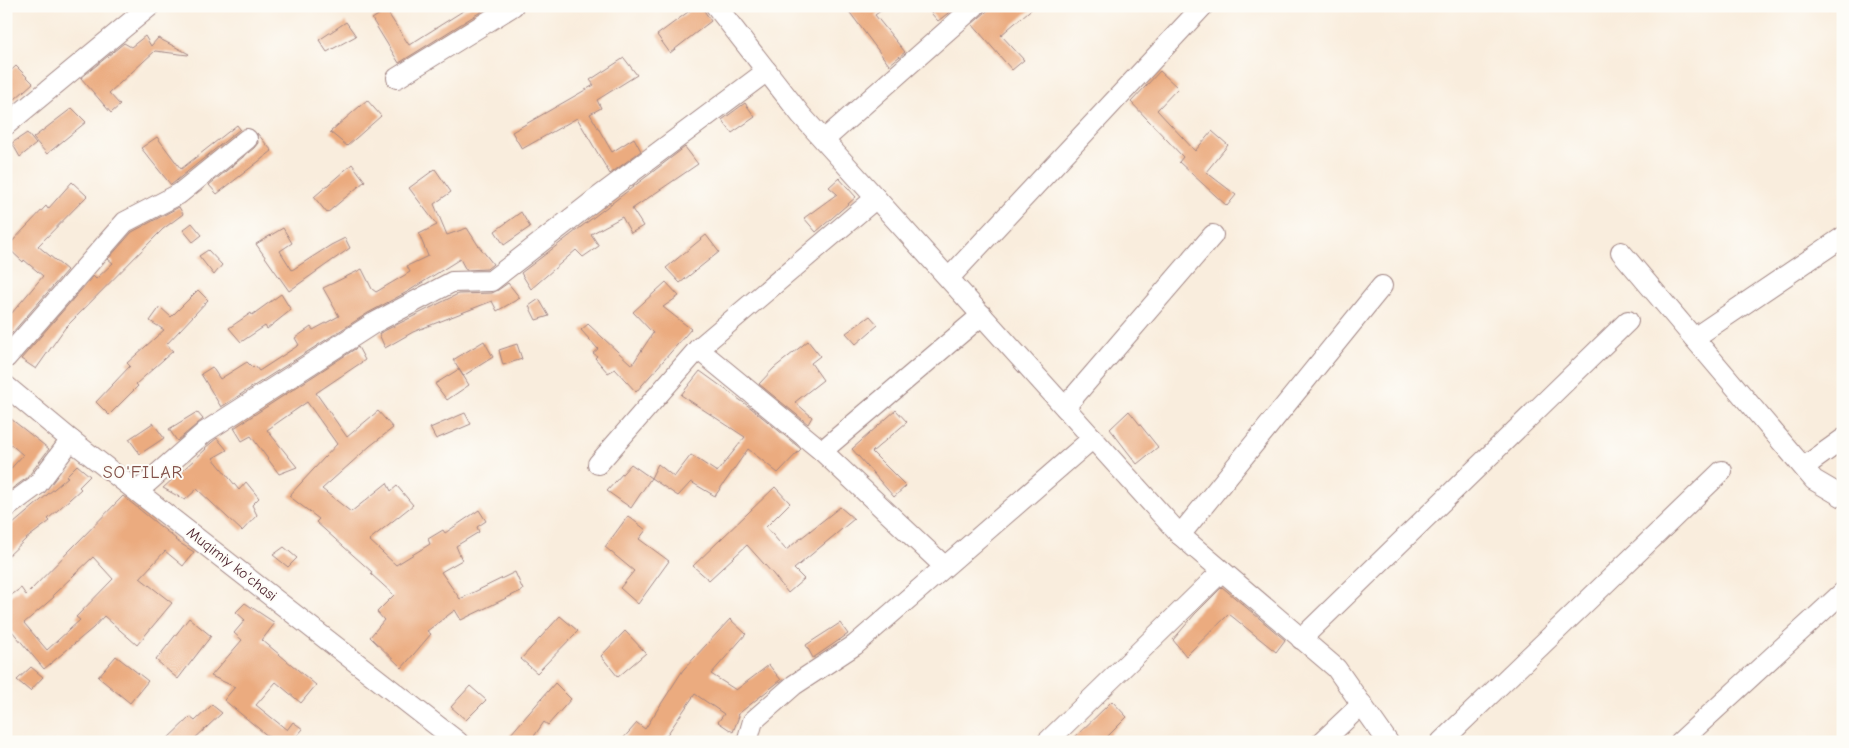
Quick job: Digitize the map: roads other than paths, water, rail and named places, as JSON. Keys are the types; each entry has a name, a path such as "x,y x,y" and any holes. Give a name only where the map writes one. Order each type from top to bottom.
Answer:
{"street":[{"path":"6,126 150,6"},
{"path":"397,78 513,6"},
{"path":"716,6 801,115 1180,535 1336,668 1388,742"},
{"path":"948,278 1203,6"},
{"path":"824,140 972,7"},
{"path":"138,491 205,432 374,323 452,282 491,281 596,199 767,71"},
{"path":"6,358 125,222 179,194 247,139"},
{"path":"598,464 698,349 876,198"},
{"path":"1065,407 1212,235"},
{"path":"1694,338 1843,238"},
{"path":"1620,252 1814,480 1843,497"},
{"path":"1180,535 1382,286"},
{"path":"822,451 982,315"},
{"path":"1302,639 1628,321"},
{"path":"698,349 822,451 944,566"},
{"name":"Muqimiy ko'chasi","path":"6,386 71,440 458,742"},
{"path":"747,742 753,721 794,685 856,645 944,566 1093,438"},
{"path":"1804,467 1843,439"},
{"path":"6,508 36,485 71,440"},
{"path":"1441,742 1722,471"},
{"path":"1046,742 1222,571"},
{"path":"1680,742 1843,592"},
{"path":"1322,742 1362,704"}],"district":[{"name":"SO'FILAR","path":"143,472"}]}
